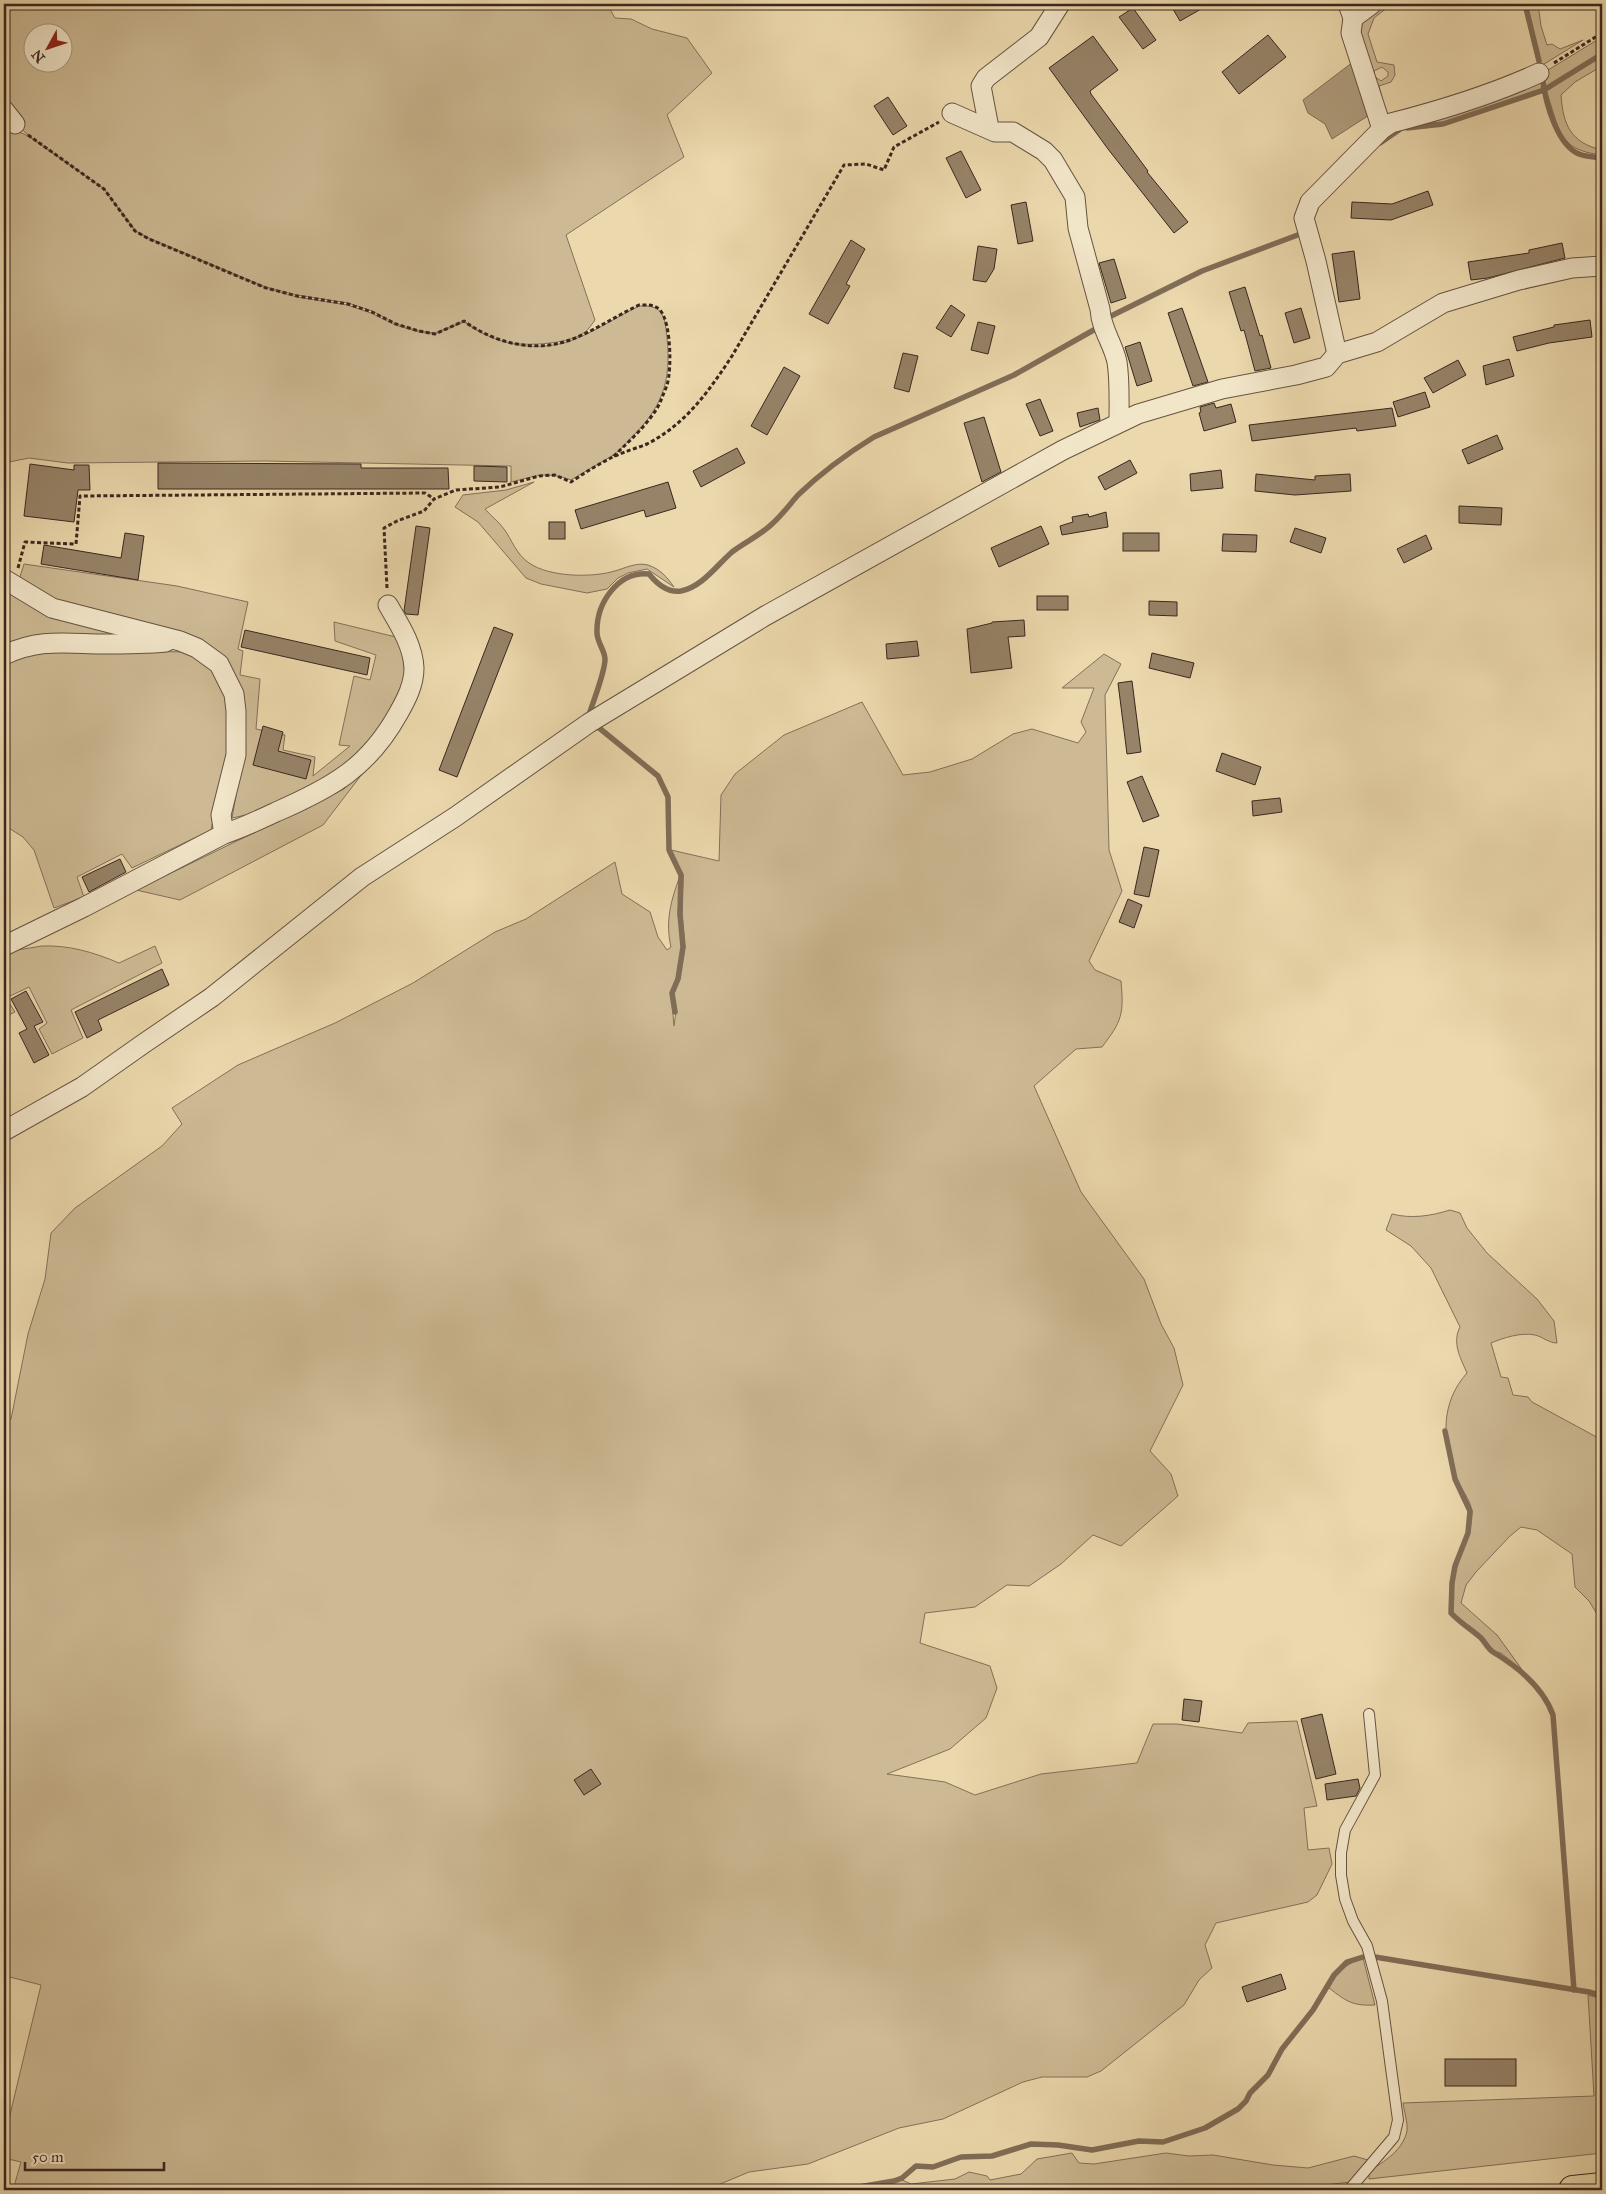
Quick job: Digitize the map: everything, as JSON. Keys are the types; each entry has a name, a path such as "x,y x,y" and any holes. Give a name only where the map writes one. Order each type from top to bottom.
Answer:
{"highway":[{"path":"1573,2190 1602,2187"}],"street":[{"path":"989,128 981,86 986,78 1039,37 1060,4"},
{"path":"1372,4 1351,11 1351,33 1382,129"},
{"path":"1337,354 1316,261 1304,218 1310,202 1382,129 1391,123 1478,99 1539,73"},
{"path":"952,113 995,132 1013,132 1044,151 1053,160 1075,197 1078,228 1100,309 1101,323 1112,345 1117,362 1119,422"},
{"path":"4,1131 82,1087 189,1013 269,952 347,887 455,817 589,723 765,616 912,533 1119,422 1138,414 1222,389 1296,375 1326,367 1337,354 1377,342 1443,303 1519,280 1572,268 1602,266"},
{"path":"8,581 52,608 180,641 197,648 220,664 234,694 236,711 236,755 221,815 224,834"},
{"path":"4,946 84,907 224,834 244,828 306,799 341,780 361,761 392,725 408,695 414,668 409,644 388,605"},
{"path":"4,655 28,645 56,641 136,644 180,641"}],"lane":[{"path":"1349,2190 1394,2137 1398,2120 1382,2001 1367,1946 1353,1921 1345,1899 1341,1875 1346,1830 1375,1775 1369,1714"}],"path":[{"path":"1539,73 1602,33"},
{"path":"388,605 384,528 397,520 424,511 434,499 456,490 500,487 540,476 555,475 571,482 612,458 646,444 676,426 690,414 712,386 752,324 844,165 866,164 884,170 894,147 929,129 952,113"},
{"path":"9,117 104,189 135,231 149,239 266,288 297,296 348,304 372,312 396,324 435,334 464,322 481,334 510,344 549,344 568,341 639,305 650,304 660,309 666,318 668,331 670,364 667,385 650,418 612,458"},
{"path":"8,581 25,542 76,544 80,496 425,493 434,499"}],"shaded area":[{"path":"4,4 607,4 615,18 631,19 652,29 687,38 712,73 667,115 684,157 566,235 595,320 579,336 560,342 538,344 503,342 485,335 464,321 435,333 419,331 396,324 372,311 348,303 297,295 266,287 149,238 136,231 104,189 28,135 16,124 4,108"},
{"path":"1377,4 1392,4 1374,18 1368,34 1377,62 1394,65 1395,75 1391,82 1379,86 1386,114 1384,122 1373,91 1358,20","holes":["1382,67 1388,72 1388,76 1381,81 1374,76 1374,71"]},
{"path":"1527,4 1538,4 1541,26 1547,45 1552,44 1560,49 1583,40 1541,66"},
{"path":"1602,37 1602,52 1545,87 1544,82 1542,83 1541,89 1442,123 1411,125 1384,131 1540,75"},
{"path":"1602,56 1602,66 1575,82 1561,95 1564,115 1571,131 1583,143 1602,150 1602,155 1576,148 1568,142 1558,126 1546,91"},
{"path":"1353,62 1374,112 1332,139 1325,124 1308,113 1303,100"},
{"path":"4,129 13,129 28,136 104,189 135,231 149,239 266,288 297,297 347,305 371,313 395,325 419,332 435,334 464,322 476,330 501,341 529,346 556,345 597,329 639,306 651,306 659,310 663,317 668,345 667,374 660,400 644,424 619,450 571,480 548,475 534,476 511,482 511,466 265,461 68,463 29,458 4,463"},
{"path":"534,482 485,509 502,526 517,551 529,563 537,568 570,575 594,575 644,564 660,571 674,587 647,569 628,573 618,578 607,589 587,593 541,584 526,578 478,522 455,507 463,495 506,490"},
{"path":"24,564 177,586 248,602 238,649 243,651 240,675 260,679 256,729 285,735 283,750 315,757 313,776 350,746 339,745 354,676 370,680 376,655 335,641 334,622 400,638 406,678 400,700 383,724 342,773 255,813 232,818 238,784 220,660 53,603 19,580"},
{"path":"20,590 137,632 4,651 4,594"},
{"path":"40,650 187,652 213,670 228,705 228,751 211,830 132,868 122,854 77,877 84,897 54,908 34,850 23,837 4,825 4,661"},
{"path":"1104,654 1121,664 1105,695 1109,850 1122,891 1089,961 1095,970 1121,981 1122,1010 1118,1023 1102,1047 1076,1049 1034,1086 1081,1192 1144,1279 1161,1324 1174,1348 1183,1385 1150,1451 1171,1474 1178,1496 1121,1546 1093,1535 1061,1564 1029,1586 1007,1585 975,1607 925,1613 920,1643 990,1666 997,1688 986,1718 950,1749 887,1774 945,1782 975,1795 1041,1774 1137,1763 1153,1724 1177,1724 1242,1733 1248,1723 1297,1721 1317,1806 1304,1808 1308,1850 1329,1848 1332,1864 1317,1895 1308,1902 1216,1923 1205,1945 1212,1968 1199,1980 1184,2005 1101,2071 1087,2077 1042,2077 1023,2082 943,2119 899,2128 808,2164 749,2172 706,2190 13,2190 21,2162 4,2158 4,2140 41,1985 6,1976 9,1961 4,1959 4,1419 11,1419 28,1334 45,1279 51,1233 75,1208 162,1146 182,1124 172,1108 238,1065 335,1023 413,983 495,932 526,919 615,862 622,894 650,912 658,937 667,950 671,947 669,937 670,911 680,876 678,914 682,947 676,979 671,993 674,1026 676,1011 674,994 679,980 685,947 682,914 683,875 671,850 719,861 721,795 735,774 784,735 862,702 903,775 930,772 972,759 1013,734 1032,729 1078,743 1086,732 1081,722 1094,688 1062,688"},
{"path":"369,765 323,825 180,900 136,890 344,789"},
{"path":"42,946 81,950 119,963 155,946 162,963 71,1010 83,1038 52,1054 39,1029 47,1023 29,987 6,998 15,1012 4,1017 4,954"},
{"path":"1450,1210 1460,1213 1467,1228 1487,1253 1537,1299 1554,1321 1557,1343 1538,1336 1524,1334 1491,1343 1501,1377 1508,1378 1513,1395 1528,1397 1532,1402 1602,1440 1602,1622 1589,1601 1575,1587 1572,1554 1537,1530 1521,1527 1510,1536 1466,1585 1461,1603 1497,1635 1523,1671 1501,1653 1493,1651 1483,1637 1453,1613 1455,1575 1472,1519 1470,1503 1451,1463 1446,1436 1448,1410 1452,1397 1467,1373 1457,1344 1460,1327 1431,1268 1411,1246 1386,1230 1392,1214 1421,1216"},
{"path":"1363,1958 1375,2005 1361,2005 1350,2002 1329,1988 1335,1977 1343,1969"},
{"path":"1588,1995 1602,1999 1602,2153 1369,2179 1369,2171 1392,2155 1405,2138 1407,2128 1403,2103 1594,2096"},
{"path":"1072,2153 1079,2163 1094,2164 1166,2153 1189,2156 1213,2155 1273,2165 1308,2168 1354,2156 1368,2160 1350,2182 1283,2190 855,2190 902,2180 911,2184 955,2179 969,2172 987,2176 990,2180 1021,2174 1037,2159"}],"building":[{"path":"1170,4 1210,4 1180,21"},
{"path":"1133,8 1156,40 1143,49 1119,17"},
{"path":"1268,35 1286,57 1239,94 1222,72"},
{"path":"1093,36 1118,70 1090,91 1091,94 1147,172 1188,222 1174,233 1108,149 1049,68"},
{"path":"888,97 907,126 893,135 874,106"},
{"path":"961,151 981,190 966,198 946,158"},
{"path":"1428,191 1433,205 1391,220 1351,218 1352,202 1392,204"},
{"path":"1026,202 1033,241 1018,244 1011,205"},
{"path":"851,240 865,249 846,284 850,286 828,324 809,314"},
{"path":"1562,243 1565,258 1488,278 1471,280 1468,262 1529,253 1529,250"},
{"path":"978,246 997,249 994,269 986,282 973,280"},
{"path":"1354,251 1360,299 1339,302 1332,254"},
{"path":"1114,259 1126,298 1111,303 1099,263"},
{"path":"1245,287 1260,336 1262,335 1271,368 1255,371 1244,330 1241,331 1229,292"},
{"path":"951,305 965,315 951,337 936,328"},
{"path":"1182,308 1208,382 1193,386 1168,313"},
{"path":"1301,308 1310,338 1294,343 1285,313"},
{"path":"1590,320 1592,337 1549,343 1517,351 1513,337 1554,327 1554,325"},
{"path":"978,322 995,326 988,354 971,350"},
{"path":"1140,342 1152,381 1137,386 1125,347"},
{"path":"903,353 918,356 909,392 894,388"},
{"path":"1509,359 1514,376 1486,385 1483,366"},
{"path":"1458,360 1466,375 1433,393 1424,378"},
{"path":"784,367 800,376 767,435 751,426"},
{"path":"1425,392 1430,407 1398,417 1393,402"},
{"path":"1040,399 1053,431 1040,436 1026,404"},
{"path":"1214,403 1216,408 1231,404 1236,422 1204,431 1199,413 1201,412 1200,407"},
{"path":"1098,408 1100,420 1080,427 1077,413"},
{"path":"1392,408 1396,426 1357,431 1356,428 1252,441 1249,425"},
{"path":"984,417 1001,472 982,482 964,423"},
{"path":"1497,435 1503,449 1468,464 1462,450"},
{"path":"737,448 745,463 701,487 693,471"},
{"path":"1130,460 1137,473 1105,490 1098,477"},
{"path":"158,463 361,464 361,468 448,468 449,489 158,489"},
{"path":"30,464 74,470 74,465 89,465 90,490 78,490 74,522 24,516"},
{"path":"474,466 507,467 507,482 474,481"},
{"path":"1221,470 1223,488 1191,491 1190,474"},
{"path":"1256,474 1315,480 1315,476 1350,474 1351,491 1295,495 1255,491"},
{"path":"668,482 676,508 646,517 644,510 581,529 575,510"},
{"path":"1459,506 1502,508 1501,525 1459,523"},
{"path":"1106,512 1108,527 1062,535 1060,526 1073,522 1072,517 1088,514 1089,517"},
{"path":"549,522 565,522 565,539 549,539"},
{"path":"416,526 430,528 418,615 406,614 404,611"},
{"path":"1041,526 1049,544 999,567 991,548"},
{"path":"1295,528 1326,538 1321,553 1290,542"},
{"path":"125,533 144,536 138,580 41,564 44,545 121,558"},
{"path":"1123,533 1159,533 1159,551 1123,551"},
{"path":"1223,534 1257,535 1256,552 1222,551"},
{"path":"1426,535 1432,549 1404,563 1397,549"},
{"path":"1037,596 1068,596 1068,610 1037,610"},
{"path":"1149,601 1177,602 1177,616 1149,615"},
{"path":"1024,620 1025,636 1008,637 1012,668 971,673 967,629 992,622"},
{"path":"494,627 513,634 457,777 439,770"},
{"path":"245,630 370,658 367,675 241,647"},
{"path":"917,641 919,656 887,659 886,644"},
{"path":"1152,653 1194,663 1190,678 1149,668"},
{"path":"1132,681 1141,752 1127,754 1118,683"},
{"path":"263,726 283,732 278,751 311,760 306,779 253,765"},
{"path":"1222,753 1261,767 1255,785 1216,771"},
{"path":"1142,776 1159,816 1143,822 1127,782"},
{"path":"1280,798 1282,812 1253,816 1252,801"},
{"path":"1144,847 1159,850 1149,897 1134,894"},
{"path":"120,859 126,872 89,892 82,877"},
{"path":"1128,899 1142,905 1134,928 1119,922"},
{"path":"162,969 169,985 98,1020 102,1030 87,1038 75,1012"},
{"path":"26,991 43,1022 34,1026 49,1055 34,1063 19,1033 27,1029 11,999"},
{"path":"1184,1699 1202,1701 1199,1722 1182,1720"},
{"path":"1322,1714 1336,1774 1316,1779 1301,1719"},
{"path":"591,1769 601,1784 584,1795 574,1780"},
{"path":"1358,1779 1360,1788 1356,1796 1327,1800 1325,1784"},
{"path":"1281,1974 1286,1989 1247,2002 1242,1987"},
{"path":"1445,2059 1516,2059 1516,2086 1445,2086"}],"waterway":[{"path":"1525,4 1539,61"},
{"path":"1407,128 1443,124 1544,90 1602,54"},
{"path":"1543,82 1550,112 1565,142 1579,154 1602,158"},
{"path":"1380,143 1399,130"},
{"path":"1105,319 1202,271 1303,233"},
{"path":"590,712 605,664 604,653 597,636 600,611 611,591 619,583 638,574 649,574 659,584 672,591 689,589 709,575 732,552 758,535 780,517 798,495 816,479 864,443 1014,375 1099,327"},
{"path":"598,727 658,776 668,797 669,850 681,875 680,914 683,947 678,979 672,993 675,1012"},
{"path":"1445,1431 1455,1479 1470,1511 1468,1533 1455,1566 1452,1583 1451,1613 1481,1638 1491,1651 1512,1664 1529,1679 1543,1695 1553,1715 1574,1990"},
{"path":"841,2190 894,2181 902,2178 916,2166 933,2167 961,2157 992,2156 1031,2144 1058,2145 1092,2150 1139,2141 1163,2142 1205,2128 1238,2109 1246,2101 1250,2093 1268,2075 1282,2049 1313,2010 1334,1975 1347,1962 1363,1957"},
{"path":"1375,1957 1589,1992 1602,1996"},
{"path":"788,2190 793,2190"}]}
